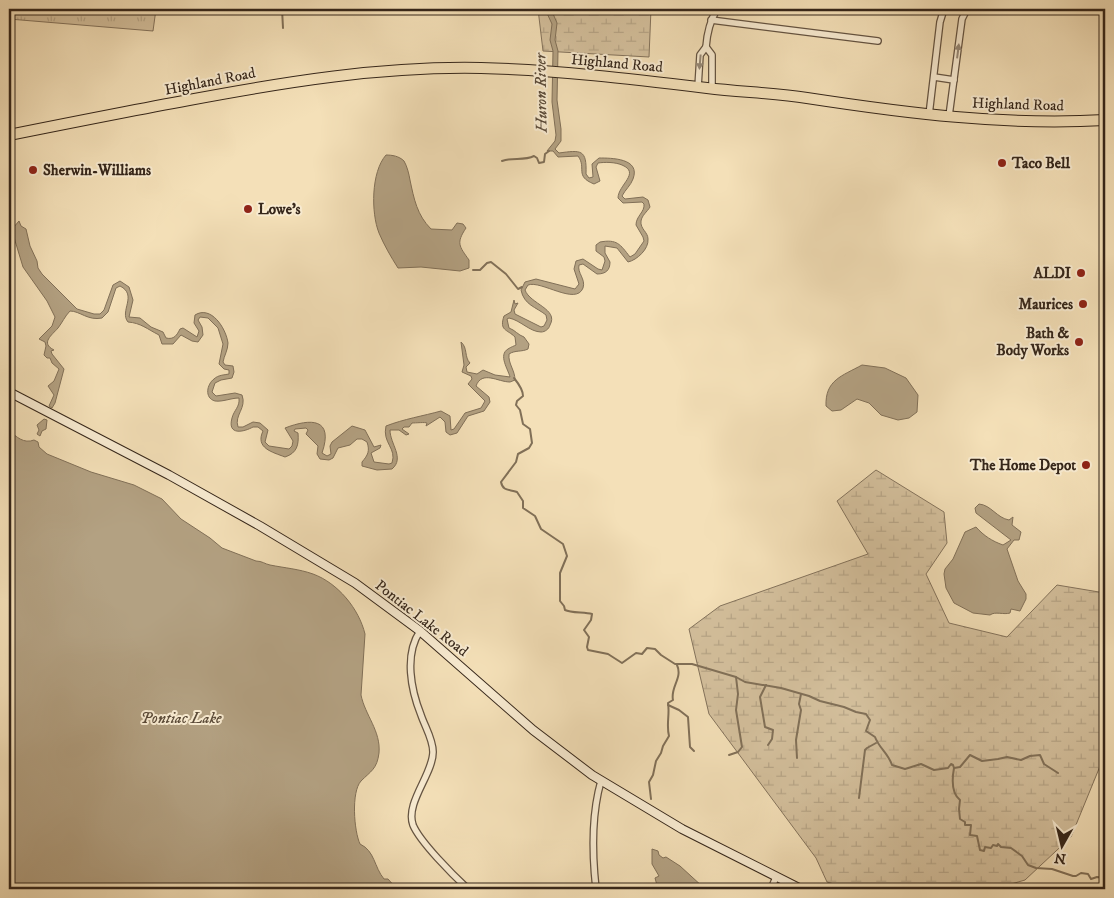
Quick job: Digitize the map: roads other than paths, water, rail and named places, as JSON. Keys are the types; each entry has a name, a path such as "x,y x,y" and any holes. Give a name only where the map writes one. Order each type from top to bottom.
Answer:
{"highway":[{"name":"Highland Road","path":"9,135 319,77 364,72 444,68 527,70 589,75 806,98 837,104 929,115 1064,122 1105,120"}],"street":[{"path":"698,87 700,54 706,47 707,33 717,9"},
{"path":"929,115 940,22 944,9"},
{"path":"949,116 962,19 967,9"},
{"path":"711,20 878,41"},
{"path":"706,47 712,55 712,88"},
{"path":"934,77 954,80"},
{"name":"Pontiac Lake Road","path":"9,392 169,475 253,522 370,593 420,631 533,730 601,781 682,830 801,889"},
{"path":"420,631 414,643 411,681 414,697 431,740 433,753 412,812 413,823 418,834 468,889"},
{"path":"596,889 592,838 596,799 601,781"},
{"path":"771,889 776,877"}],"water":[{"path":"545,9 551,9 557,23 555,40 558,51 557,100 561,141 555,149 559,153 581,153 584,156 586,174 589,178 593,177 592,164 599,158 617,159 629,163 633,167 633,179 622,196 625,199 643,197 648,200 650,207 643,215 641,221 648,237 648,243 642,253 628,262 617,248 605,246 605,253 610,262 608,269 603,273 597,274 583,264 579,265 584,285 579,293 566,294 534,284 528,285 525,290 528,295 551,315 552,319 548,329 541,332 513,319 507,319 509,328 524,337 529,344 528,349 509,354 515,380 505,382 486,378 479,381 476,386 489,397 490,402 484,411 468,416 457,433 450,435 446,432 445,422 440,417 426,426 427,423 412,423 409,427 404,427 402,429 409,434 406,435 399,430 390,430 397,456 396,465 392,469 377,470 362,466 368,448 367,442 362,439 357,439 350,445 338,448 333,458 329,460 320,459 317,454 318,446 306,434 308,430 306,428 295,429 294,431 298,433 295,451 285,457 275,453 266,448 261,442 263,431 258,427 241,431 232,428 232,418 239,404 239,398 215,401 209,397 208,387 212,381 221,375 229,374 229,370 224,369 219,364 223,344 218,328 208,318 200,317 198,320 202,327 203,335 198,342 181,335 173,344 162,344 159,335 140,325 128,322 125,313 128,294 120,286 116,288 108,312 102,318 92,318 70,311 50,336 48,345 54,350 51,351 52,354 64,369 55,403 52,408 49,406 54,395 48,386 54,381 59,369 52,363 50,358 44,355 45,342 39,339 52,326 55,317 47,301 23,267 13,234 13,228 19,221 21,226 26,229 38,268 77,309 100,314 104,310 113,285 120,281 129,287 133,300 129,317 140,318 151,327 163,332 166,338 173,338 183,328 197,337 199,331 194,323 195,315 207,313 217,320 227,337 228,343 223,362 225,365 233,366 234,372 232,378 215,383 212,392 216,396 235,393 242,395 243,404 237,423 238,427 243,427 253,422 260,423 268,430 265,442 269,446 289,449 293,441 285,428 311,422 322,427 325,433 322,453 327,456 331,454 330,446 332,442 352,426 365,430 374,447 381,445 380,448 371,453 374,462 389,464 392,463 393,453 386,437 386,426 441,411 450,416 451,430 454,429 465,413 481,408 485,401 468,384 472,379 471,376 462,372 464,365 461,342 465,347 470,363 466,367 467,372 477,374 483,370 495,375 510,377 504,362 504,355 508,349 516,345 515,337 502,324 504,316 511,312 514,300 515,304 518,303 514,310 515,314 541,327 544,326 547,320 546,315 525,299 521,290 525,282 536,279 575,289 579,284 574,269 576,261 583,259 602,270 605,261 604,257 596,251 596,245 600,242 610,241 618,243 630,257 635,254 644,241 636,225 644,204 642,202 623,203 618,198 629,176 627,168 616,163 598,163 596,167 600,181 594,184 584,178 578,156 558,157 553,151 547,151 555,141 556,135 552,102 553,51 550,40 552,24"},
{"path":"386,155 395,156 404,161 417,206 422,218 431,229 452,230 457,223 463,224 466,228 461,237 460,244 469,260 469,268 460,271 421,267 398,268 376,225 374,204 375,182 381,162"},
{"path":"862,365 885,368 906,378 918,395 917,412 909,418 898,420 881,415 869,403 857,399 841,410 832,411 826,406 828,390 836,380"},
{"path":"44,419 47,420 46,429 42,431 40,436 37,434 39,430 37,425"},
{"name":"Pontiac Lake","path":"9,430 24,440 38,442 39,447 47,454 91,472 134,485 162,499 181,519 222,548 268,565 297,570 322,578 339,590 353,606 365,634 361,695 378,737 379,745 377,763 358,786 354,812 356,830 360,844 372,855 384,879 388,879 397,889 9,889"},
{"path":"979,504 1005,519 1009,520 1013,517 1012,525 1021,532 1019,540 1014,540 1007,549 1018,581 1026,594 1026,599 1020,611 1011,609 1010,613 994,613 990,615 973,613 954,603 946,588 945,569 953,559 965,532 976,527 988,538 1003,545 1011,540 976,513 975,508"},
{"path":"652,849 658,851 659,855 663,858 666,857 680,866 704,889 658,889 655,878 659,876 652,864"}],"waterway":[{"path":"282,9 283,28"},
{"path":"502,161 534,156 539,163 544,162 545,154 549,151"},
{"path":"473,270 480,270 487,263 491,262 506,274 518,289 522,287"},
{"path":"514,378 523,393 523,396 517,401 516,405 520,410 523,424 530,429 532,443 529,448 518,454 516,462 501,482 505,489 517,492 523,501 523,508 535,516 541,529 563,544 567,556 560,573 560,601 565,610 592,614 591,620 584,630 589,637 588,650 608,654 622,663 636,653 642,654 647,648 655,649 675,664 692,664 736,677 745,682 781,688 866,714 870,720 866,731 875,737 892,765 905,769 921,764 934,770 948,768 951,764 954,768"},
{"path":"651,799 649,782 653,775 656,761 669,736 668,703 673,700 673,691 678,678 677,665"},
{"path":"729,755 738,752 742,747 736,710 738,694 736,677"},
{"path":"766,685 760,697 765,727 773,730 772,739 768,745"},
{"path":"797,758 796,740 801,710 799,704 801,694"},
{"path":"668,705 688,717 690,747 694,751"},
{"path":"859,798 865,750 876,743"},
{"path":"954,768 960,767 970,755 982,761 1007,757 1021,760 1030,756 1040,755 1044,764 1058,773"},
{"path":"954,768 953,786 955,794 960,800 960,819 965,822 965,825 971,825 970,835 977,836 980,850 984,851 985,847 991,848 993,845 997,846 998,844 1001,847 1011,848 1022,856 1028,865 1036,868 1052,869 1073,876 1081,873 1088,874 1091,879 1097,877 1105,878"}],"place":[{"name":"Taco Bell","path":"1002,163"},
{"name":"Sherwin-Williams","path":"33,170"},
{"name":"Lowe's","path":"248,209"},
{"name":"ALDI","path":"1081,273"},
{"name":"Maurices","path":"1083,304"},
{"name":"Bath & Body Works","path":"1079,342"},
{"name":"The Home Depot","path":"1086,465"}],"water label":[{"name":"Huron River","path":"540,93"}]}
